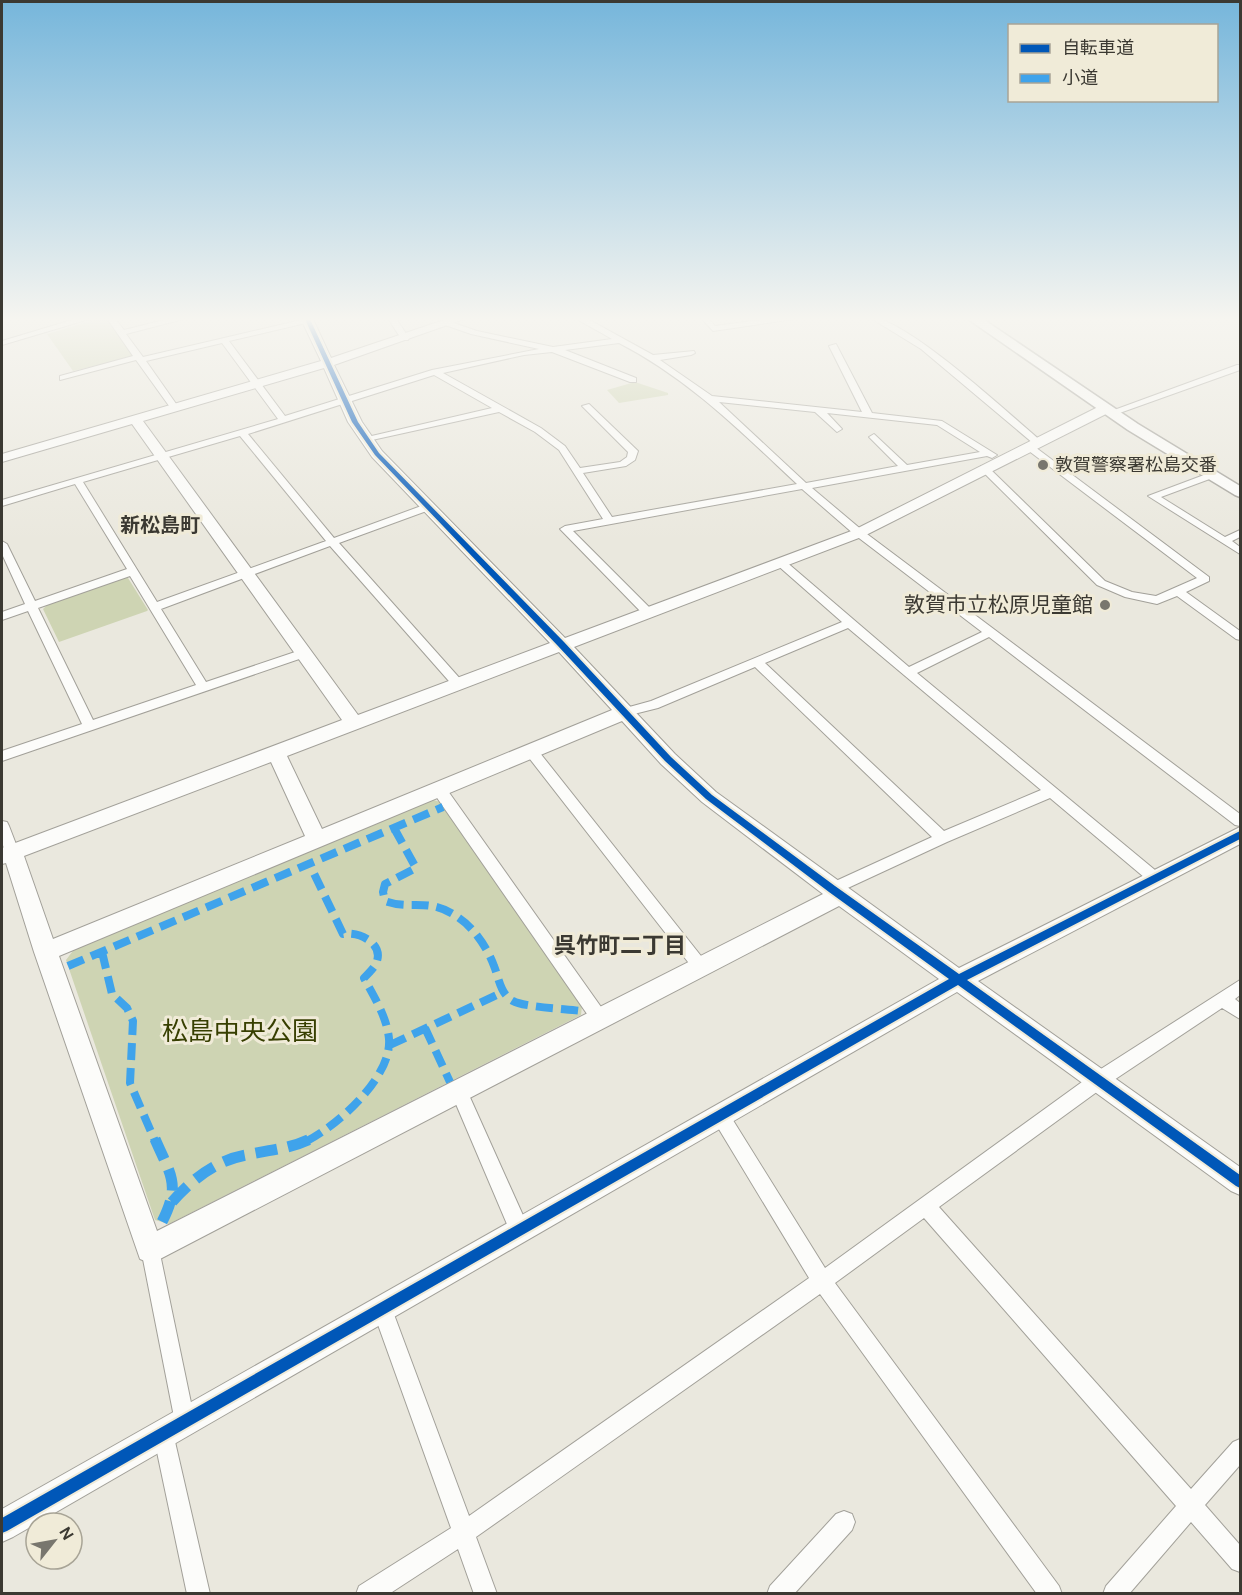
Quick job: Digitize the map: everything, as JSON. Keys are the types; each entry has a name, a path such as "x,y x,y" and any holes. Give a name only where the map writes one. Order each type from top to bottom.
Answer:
{"main road":[{"path":"1079,391 1240,492"}],"street":[{"path":"163,391 175,408"},
{"path":"2,458 231,391"},
{"path":"262,391 283,420"},
{"path":"341,391 366,440 626,712 668,759 709,797 958,980 1240,1182"},
{"path":"2,503 377,391"},
{"path":"469,391 538,430 562,448 609,520"},
{"path":"700,391 859,533 1240,821"},
{"path":"856,391 869,416"},
{"path":"710,398 939,423 991,460 1101,583 1128,595 1157,600 1205,579 1033,444 974,391"},
{"path":"7,854 859,533 991,460 1108,411 1167,391"},
{"path":"579,471 623,464 632,458 633,451 586,406"},
{"path":"366,440 499,409"},
{"path":"817,409 837,429"},
{"path":"135,420 354,723"},
{"path":"242,433 332,542 459,685"},
{"path":"874,437 906,469"},
{"path":"648,612 565,529 906,469 991,460"},
{"path":"1212,475 1153,496 1240,551"},
{"path":"77,480 203,687"},
{"path":"155,607 428,507"},
{"path":"1224,541 1240,533"},
{"path":"2,544 89,726"},
{"path":"780,562 849,623 1156,879"},
{"path":"2,616 133,571"},
{"path":"1179,592 1240,636"},
{"path":"45,952 438,788 626,712 654,705 849,623"},
{"path":"908,672 991,632"},
{"path":"2,756 304,653"},
{"path":"758,663 942,838"},
{"path":"531,751 700,966"},
{"path":"276,752 316,838"},
{"path":"438,788 600,1018"},
{"path":"150,1249 600,1018 942,838 1053,791"},
{"path":"2,826 7,854 45,952 150,1249 199,1593"},
{"path":"2,1526 958,980 1240,835"},
{"path":"368,1593 465,1532 822,1281 1100,1080 1240,987"},
{"path":"1222,999 1240,1012"},
{"path":"458,1090 519,1229"},
{"path":"720,1115 822,1281 1052,1593"},
{"path":"925,1205 1240,1561"},
{"path":"381,1308 486,1593"},
{"path":"1114,1593 1240,1449"},
{"path":"777,1593 844,1522"}],"green space":[{"path":"608,391 668,393 668,395 619,403"},
{"path":"121,578 128,578 148,610 59,642 43,609 47,605"},
{"name":"松島中央公園","path":"430,799 440,802 582,1006 581,1015 169,1224 155,1220 66,960 75,948"}],"marked path":[{"path":"68,966 443,807"},
{"path":"394,828 416,868 385,884 383,892 385,901 393,904 428,904 440,907 461,919 483,944 494,964 503,992 514,1002 581,1011"},
{"path":"172,1202 195,1179 224,1162 244,1155 298,1145 326,1129 356,1103 380,1072 387,1056 389,1042 386,1026 364,978 375,966 377,958 374,945 364,936 343,934 309,863"},
{"path":"102,952 112,994 127,1008 133,1021 130,1083 174,1183 172,1202 162,1222"},
{"path":"390,1045 503,992"},
{"path":"425,1028 450,1082"}],"cycle path":[{"path":"341,391 355,422 377,454 561,644 668,759 709,797 832,889 1240,1182"},
{"path":"2,1526 959,979 1240,835"}],"place":[{"name":"敦賀警察署松島交番","path":"1043,465"},
{"name":"敦賀市立松原児童館","path":"1105,605"}],"district":[{"name":"新松島町","path":"160,525"},
{"name":"呉竹町二丁目","path":"620,945"}]}
